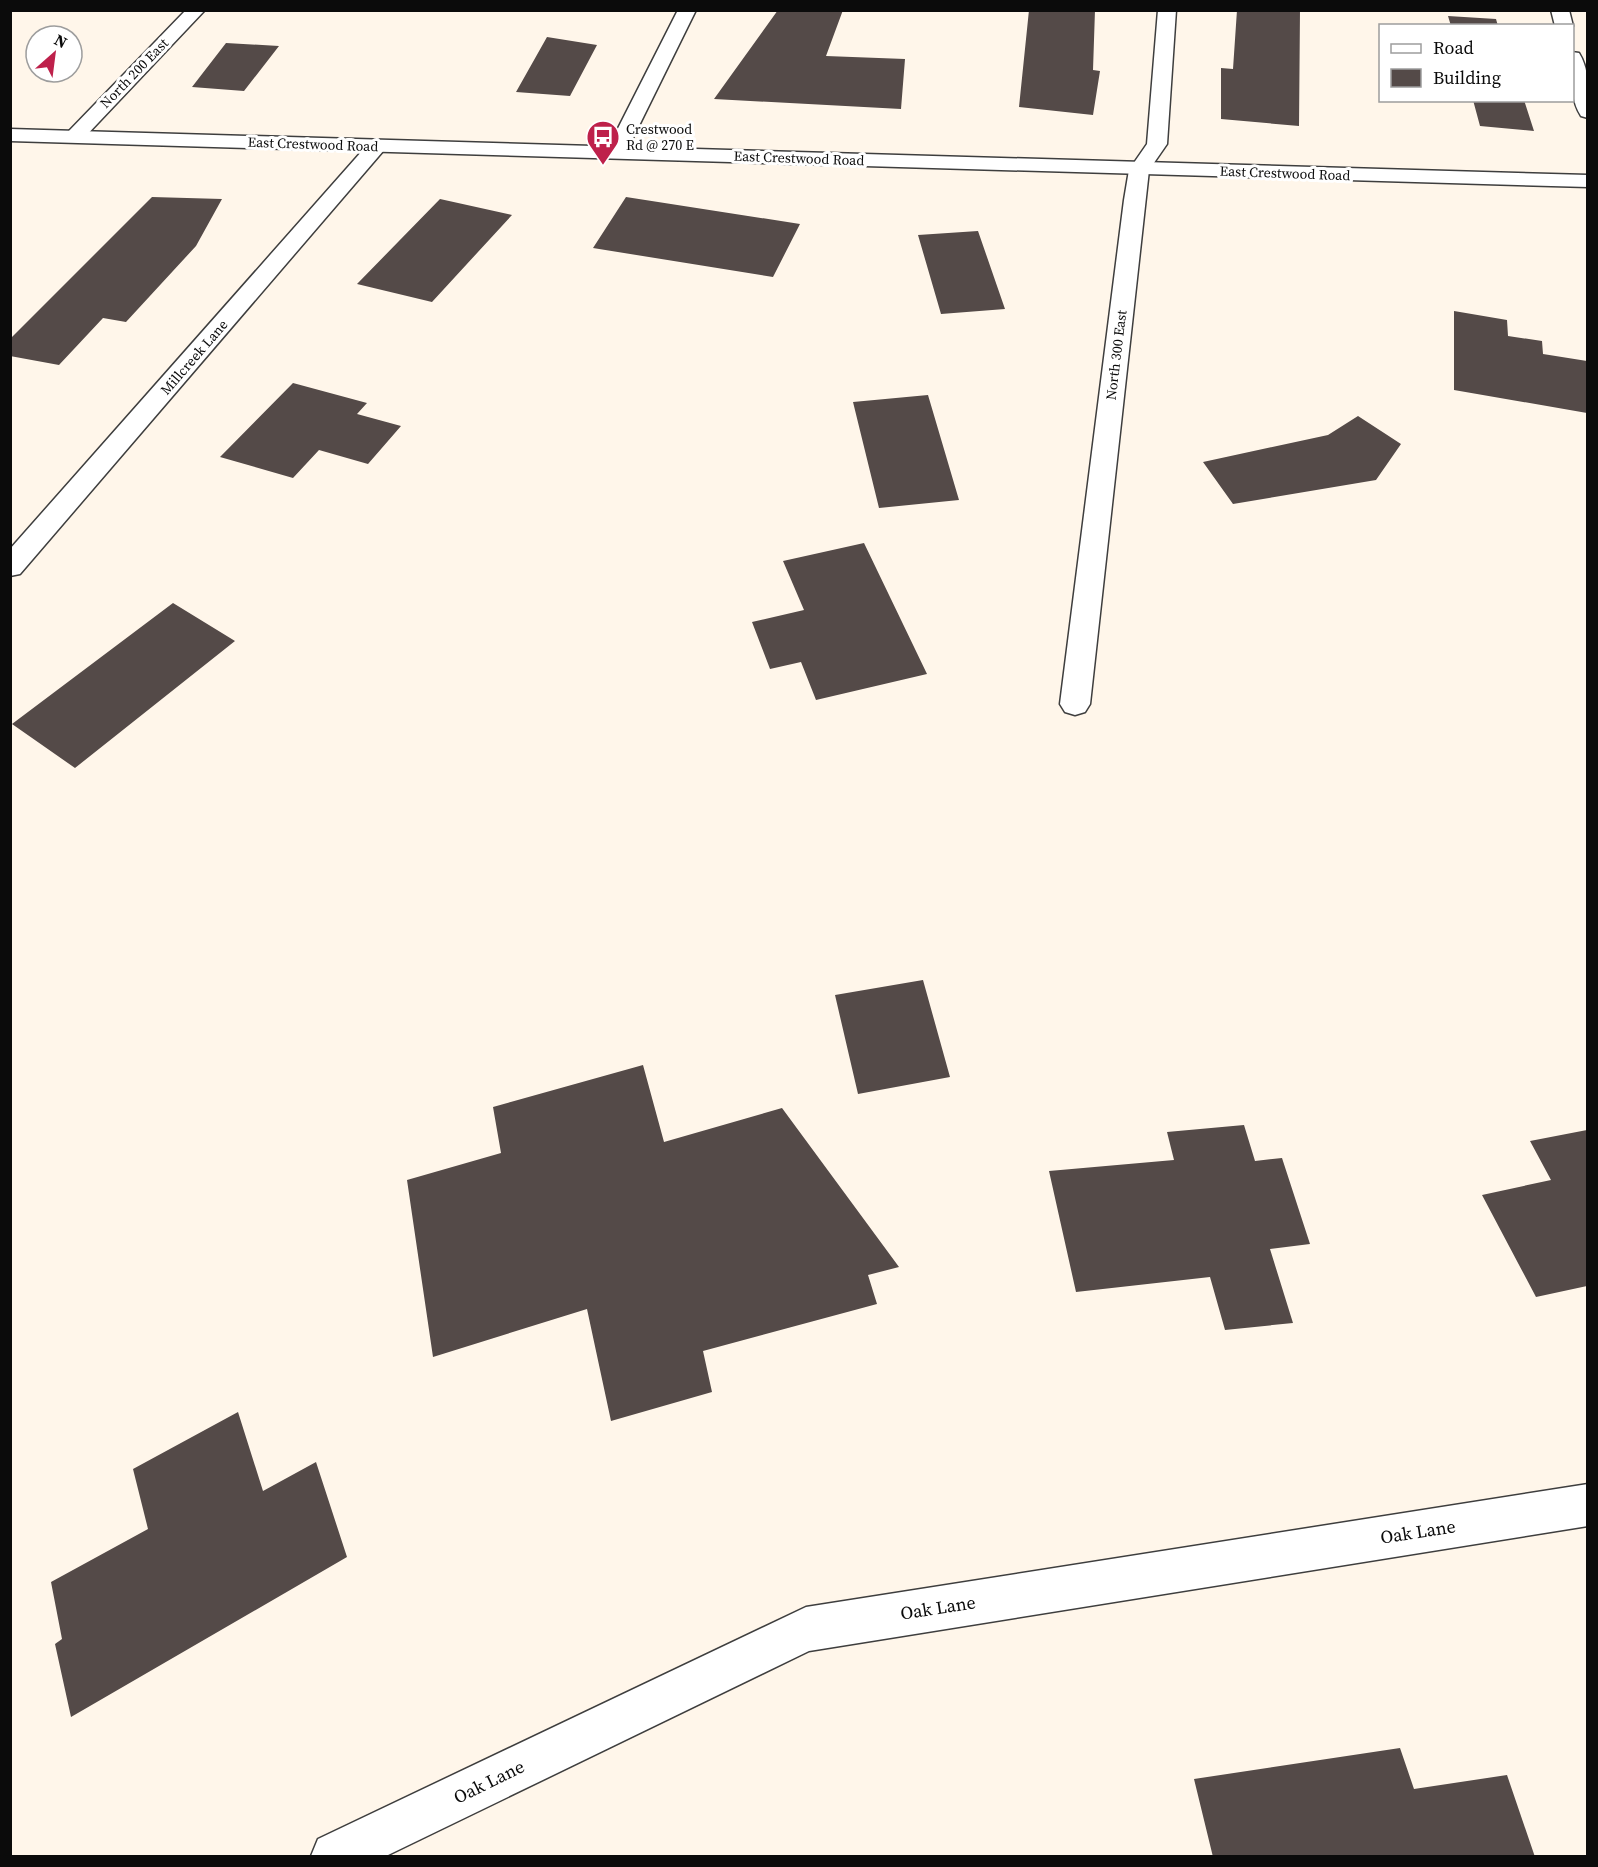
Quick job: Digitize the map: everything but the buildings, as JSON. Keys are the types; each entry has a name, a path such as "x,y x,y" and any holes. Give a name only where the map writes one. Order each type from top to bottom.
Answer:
{"street":[{"name":"North 200 East","path":"74,137 196,10"},
{"path":"616,152 687,10"},
{"name":"North 300 East","path":"1075,704 1139,170 1157,144 1167,10"},
{"path":"1574,64 1587,112"},
{"name":"East Crestwood Road","path":"10,135 1139,170 1587,181"},
{"name":"Millcreek Lane","path":"10,567 377,146"},
{"name":"Oak Lane","path":"335,1857 806,1629 1587,1505"}],"place":[{"name":"Crestwood Rd @ 270 E","path":"603,166"}]}
